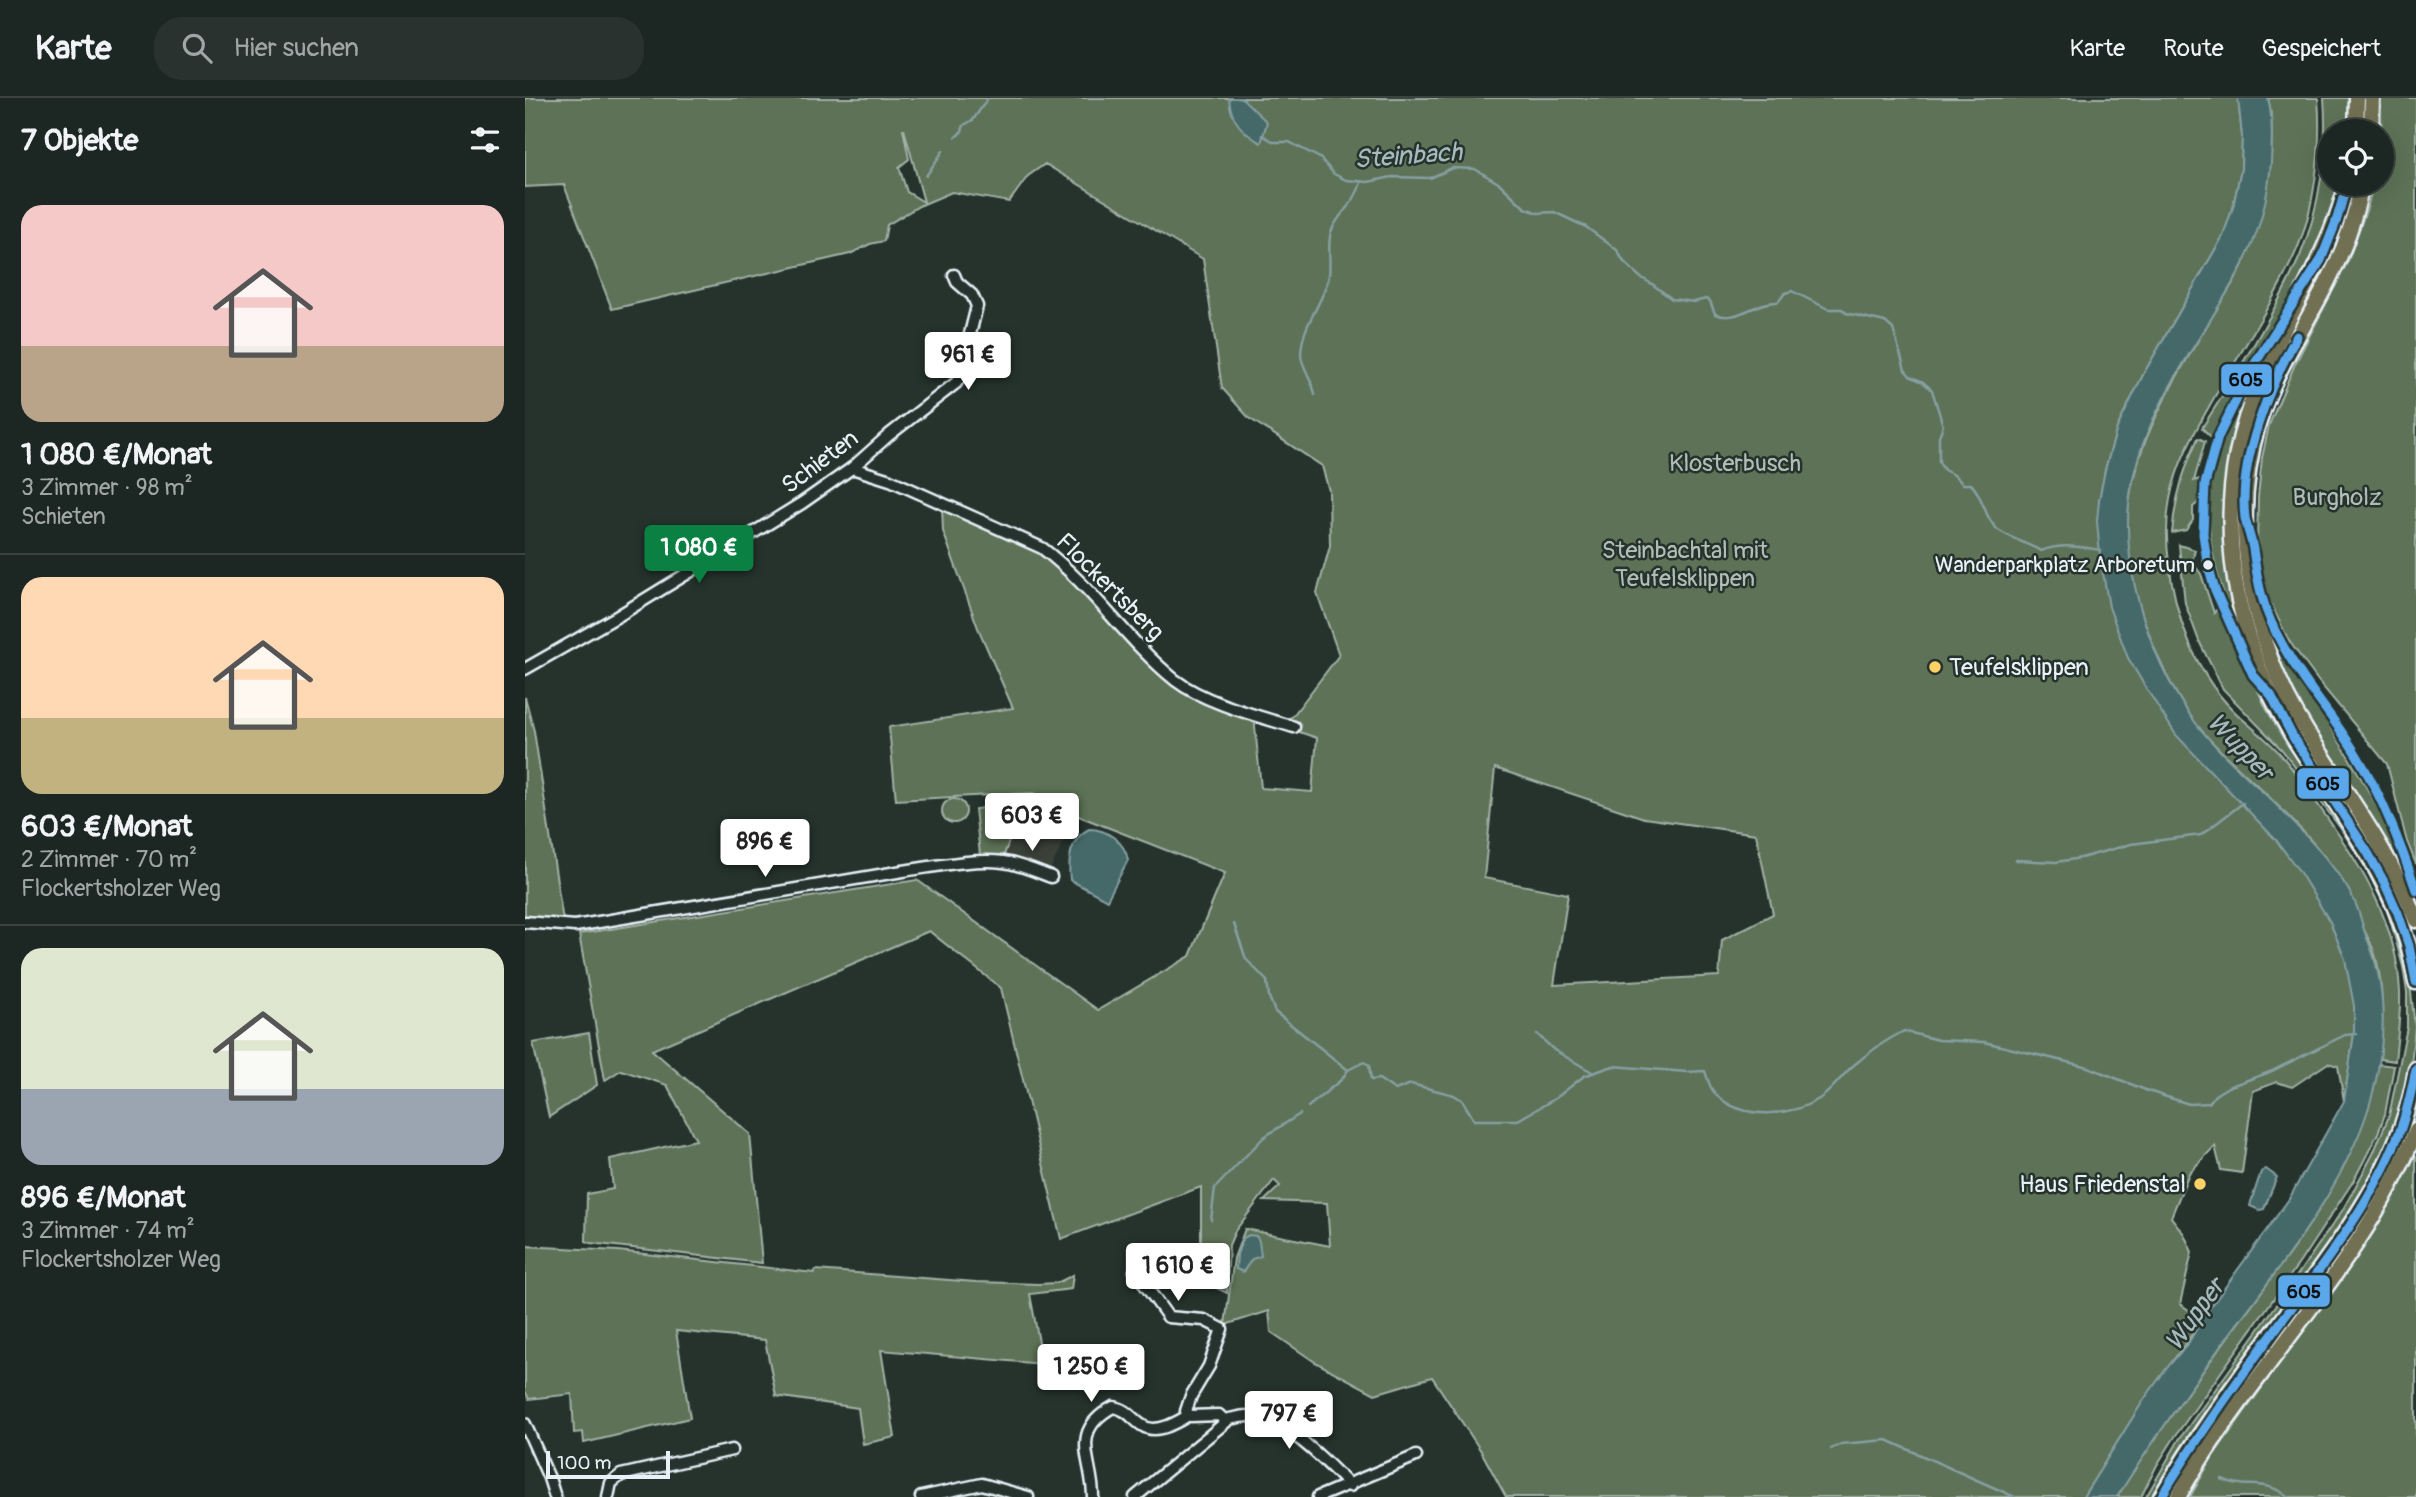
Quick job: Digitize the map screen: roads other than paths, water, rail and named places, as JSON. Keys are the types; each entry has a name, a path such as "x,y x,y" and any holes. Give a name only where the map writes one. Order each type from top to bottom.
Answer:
{"highway":[{"path":"2356,119 2357,98"},
{"path":"2371,119 2372,98"},
{"path":"2343,196 2325,249 2254,391 2237,454 2231,495 2231,541 2241,614 2264,682 2294,738 2352,825 2383,879 2408,940 2416,982"},
{"path":"2359,196 2347,237 2330,279 2284,359 2259,422 2246,497 2246,547 2255,609 2277,676 2307,731 2387,856 2416,920"},
{"path":"2161,1497 2192,1445 2360,1210 2396,1142 2416,1069"},
{"path":"2178,1497 2220,1431 2367,1226 2399,1170 2416,1130"}],"street":[{"name":"Schieten","path":"525,669 752,535 852,468 889,435 956,383 966,370 970,356 969,338 977,306 972,295 957,282 954,275"},
{"name":"Flockertsberg","path":"852,468 890,480 1042,548 1062,563 1131,637 1177,681 1228,705 1294,727"},
{"path":"525,922 575,926 953,864 1003,862 1022,865 1051,877"},
{"path":"1135,1271 1168,1317 1204,1320 1222,1329 1209,1366 1187,1406 1188,1415"},
{"path":"1093,1497 1084,1442 1091,1427 1103,1413 1113,1407 1143,1427 1153,1429 1170,1425 1188,1415 1215,1414 1225,1419 1252,1416 1270,1421 1304,1444 1349,1486"},
{"path":"1135,1497 1224,1426 1225,1419"},
{"path":"525,1424 555,1497"},
{"path":"608,1497 611,1483 621,1475 732,1450"},
{"path":"1318,1497 1416,1456"},
{"path":"921,1497 982,1484 1028,1497"}],"water":[{"path":"1229,98 1242,98 1267,122 1261,143 1239,125 1232,113"},
{"path":"2238,98 2268,98 2272,146 2265,203 2258,230 2247,255 2169,389 2140,453 2131,486 2128,521 2132,573 2138,600 2156,652 2195,722 2217,748 2316,847 2341,878 2354,900 2375,961 2380,985 2383,1010 2380,1060 2360,1132 2335,1182 2306,1230 2192,1385 2117,1497 2083,1497 2145,1398 2189,1342 2202,1319 2289,1199 2344,1101 2354,1034 2354,1006 2345,959 2330,922 2299,871 2276,840 2176,735 2146,688 2128,658 2109,607 2100,556 2097,521 2099,500 2117,428 2144,373 2223,236 2233,207 2241,169 2242,136"},
{"path":"1089,829 1102,831 1114,838 1123,848 1128,860 1107,900 1070,880 1071,851 1077,839"},
{"path":"2266,1169 2277,1177 2264,1209 2259,1210 2250,1206 2261,1172"},
{"path":"1256,1236 1259,1241 1261,1256 1252,1259 1243,1272 1236,1269 1237,1254 1243,1238"}],"waterway":[{"path":"956,137 964,125 973,120 988,98"},
{"name":"Steinbach","path":"1262,135 1274,142 1289,142 1320,158 1334,174 1346,180 1368,182 1392,177 1430,178 1452,168 1475,169 1500,184 1525,208 1538,213 1554,212 1586,227 1617,250 1624,262 1640,277 1672,299 1694,302 1706,299 1710,301 1715,314 1739,314 1778,302 1785,293 1792,291 1828,309 1842,309 1846,313 1885,322 1893,329 1905,370 1932,390 1943,426 1939,436 1939,462 1944,470 1963,484 1971,484 1996,528 2041,551 2063,546 2101,550"},
{"path":"926,176 943,151"},
{"path":"1315,395 1302,360 1302,344 1329,275 1331,232 1355,197 1361,182"},
{"path":"2016,860 2056,862 2131,844 2201,835 2243,803"},
{"path":"1234,924 1246,959 1267,981 1275,1012 1348,1070 1364,1062 1369,1065 1371,1080 1379,1079 1395,1090 1411,1084 1454,1095 1462,1100 1474,1120 1518,1120 1556,1098 1584,1076 1613,1066 1705,1071 1710,1087 1727,1103 1753,1112 1780,1112 1807,1105 1824,1096 1860,1060 1904,1031 1938,1040 1984,1042 2088,1067 2189,1104 2209,1103 2215,1095 2228,1087 2270,1072 2345,1035 2356,1034"},
{"path":"1537,1034 1554,1050 1592,1072"},
{"path":"1308,1107 1342,1079 1348,1070"},
{"path":"1211,1220 1215,1188 1264,1137 1300,1114"},
{"path":"1831,1449 1841,1444 1887,1440 2015,1497"},
{"path":"2222,1479 2239,1484 2271,1487 2289,1497"}],"place":[{"name":"Wanderparkplatz Arboretum","path":"2208,565"},
{"name":"Teufelsklippen","path":"1935,667"},
{"name":"Haus Friedenstal","path":"2200,1184"}],"park label":[{"name":"Klosterbusch","path":"1735,463"},
{"name":"Burgholz","path":"2337,497"},
{"name":"Steinbachtal mit Teufelsklippen","path":"1685,564"}],"water label":[{"name":"Wupper","path":"2240,747"},
{"name":"Wupper","path":"2195,1315"}]}
